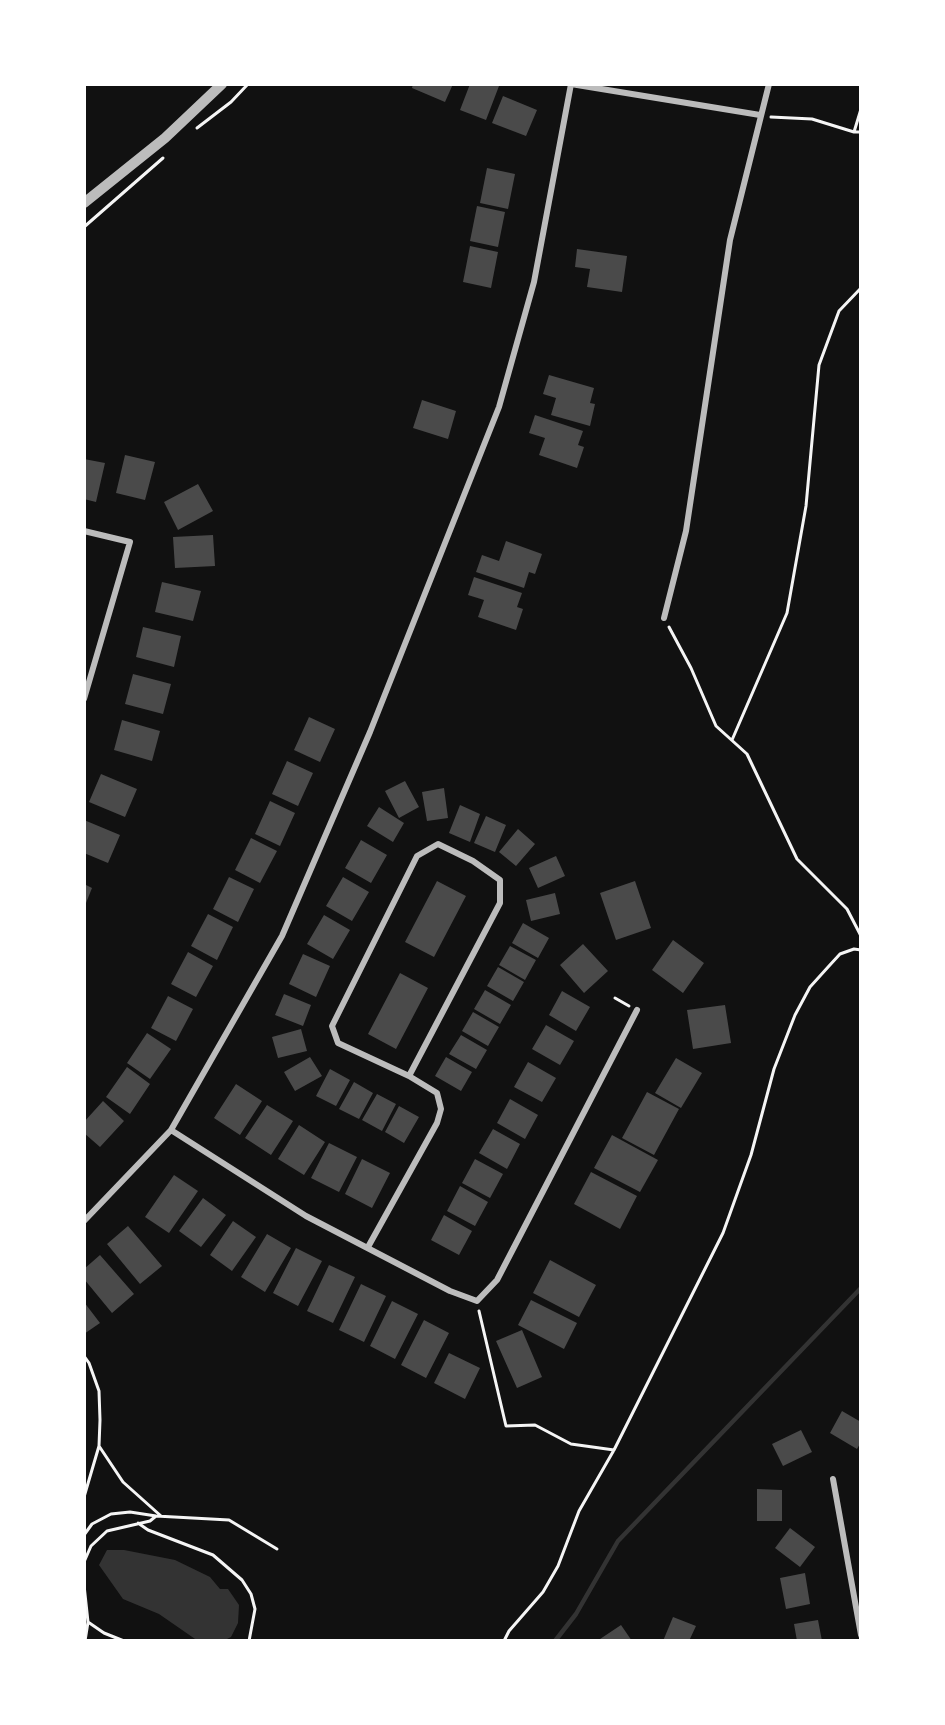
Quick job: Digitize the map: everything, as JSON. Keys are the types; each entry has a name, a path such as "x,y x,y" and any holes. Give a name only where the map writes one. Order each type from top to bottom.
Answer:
{"street":[{"path":"84,203 165,138 222,84"},
{"path":"84,1221 171,1130 282,936 370,732 499,407 534,282 571,84 760,115"},
{"path":"664,618 686,531 730,240 769,84"},
{"path":"84,531 130,542 84,699"},
{"path":"368,1247 437,1123 441,1108 436,1093 409,1076 338,1043 332,1026 417,856 438,844 473,861 500,880 500,903 409,1076"},
{"path":"171,1130 306,1216 450,1291 477,1301 496,1280 637,1010"},
{"path":"833,1479 861,1635"}],"path":[{"path":"192,132 231,102 248,84"},
{"path":"854,132 861,109"},
{"path":"760,115 812,119 861,132"},
{"path":"84,228 166,155"},
{"path":"732,741 787,613 806,506 819,365 839,311 861,288"},
{"path":"664,618 691,668 716,726 747,754 797,859 847,909 861,936"},
{"path":"504,1641 509,1631 543,1592 558,1566 579,1511 614,1450 723,1233 751,1155 774,1070 795,1015 810,987 840,954 854,949 861,950"},
{"path":"615,998 637,1010"},
{"path":"477,1301 506,1426 535,1425 571,1444 614,1450"},
{"path":"84,1356 89,1363 99,1391 99,1446 84,1497"},
{"path":"99,1446 123,1482 161,1516"},
{"path":"84,1534 92,1524 111,1514 129,1512 156,1516 229,1520 277,1549"},
{"path":"84,1562 91,1546 107,1531 156,1516"},
{"path":"138,1523 148,1530 213,1555 242,1580 251,1594 255,1609 249,1641"},
{"path":"84,1585 88,1622 85,1641"},
{"path":"88,1622 104,1633 124,1641"}],"shaded area":[{"path":"107,1550 124,1550 175,1560 210,1577 220,1589 228,1589 239,1605 238,1623 231,1637 223,1641 198,1641 159,1614 123,1599 99,1565"}],"building":[{"path":"413,84 453,84 445,102 412,88"},
{"path":"470,84 499,86 486,120 460,110"},
{"path":"503,96 537,110 526,136 492,123"},
{"path":"487,168 515,174 508,209 480,203"},
{"path":"477,206 505,212 498,247 470,241"},
{"path":"470,246 498,252 491,288 463,282"},
{"path":"577,249 627,256 622,292 587,287 590,269 575,267"},
{"path":"549,375 594,388 590,403 595,404 590,426 551,415 556,398 543,394"},
{"path":"422,400 456,411 448,439 413,428"},
{"path":"535,415 583,431 578,445 584,447 577,468 539,455 545,438 529,433"},
{"path":"125,455 155,462 145,500 116,493"},
{"path":"84,459 105,463 96,502 84,499"},
{"path":"198,484 213,511 178,530 164,502"},
{"path":"213,535 215,566 175,568 173,537"},
{"path":"506,541 542,554 535,574 529,572 524,588 476,572 482,555 499,561"},
{"path":"474,577 522,593 517,607 523,609 516,630 478,617 484,600 468,595"},
{"path":"162,582 201,591 193,621 155,612"},
{"path":"143,627 181,636 174,667 136,657"},
{"path":"133,674 171,684 163,714 125,704"},
{"path":"309,717 335,729 320,762 294,750"},
{"path":"122,720 160,731 152,761 114,750"},
{"path":"287,761 313,773 298,806 272,794"},
{"path":"101,774 137,789 125,817 89,802"},
{"path":"405,781 419,807 399,818 385,791"},
{"path":"444,788 448,818 427,821 422,792"},
{"path":"270,801 295,813 280,846 255,834"},
{"path":"460,805 480,814 470,842 449,833"},
{"path":"379,807 404,823 393,842 367,826"},
{"path":"486,816 506,825 495,852 474,843"},
{"path":"84,820 120,835 108,863 84,853"},
{"path":"518,829 535,844 516,866 499,852"},
{"path":"251,838 277,851 260,883 235,870"},
{"path":"361,840 387,855 371,883 345,868"},
{"path":"556,856 565,876 538,888 529,868"},
{"path":"229,877 254,889 238,922 213,909"},
{"path":"343,877 369,892 352,921 326,906"},
{"path":"437,881 466,896 434,957 405,942"},
{"path":"635,881 651,928 616,940 600,893"},
{"path":"84,884 92,888 84,908"},
{"path":"555,893 560,914 531,921 526,900"},
{"path":"208,914 233,927 217,960 191,946"},
{"path":"324,915 350,930 333,959 307,944"},
{"path":"523,923 549,938 538,958 512,943"},
{"path":"673,940 704,963 683,993 652,970"},
{"path":"583,944 608,971 584,993 560,965"},
{"path":"510,946 536,960 525,980 499,965"},
{"path":"188,952 213,966 196,997 171,984"},
{"path":"303,954 330,966 316,997 289,984"},
{"path":"498,967 524,982 513,1001 487,986"},
{"path":"400,973 428,988 396,1049 368,1034"},
{"path":"485,990 511,1005 500,1024 474,1009"},
{"path":"562,991 590,1007 576,1031 549,1015"},
{"path":"284,994 311,1005 303,1026 275,1015"},
{"path":"168,996 193,1009 176,1041 151,1028"},
{"path":"725,1005 731,1043 693,1049 687,1010"},
{"path":"473,1012 499,1027 488,1046 462,1031"},
{"path":"546,1025 574,1041 560,1065 532,1049"},
{"path":"301,1029 307,1051 278,1058 272,1037"},
{"path":"147,1033 171,1049 150,1079 127,1063"},
{"path":"461,1035 487,1050 476,1069 449,1054"},
{"path":"310,1057 322,1076 295,1091 284,1072"},
{"path":"446,1057 472,1072 461,1091 435,1076"},
{"path":"676,1058 702,1073 681,1108 655,1093"},
{"path":"528,1062 556,1078 542,1102 514,1087"},
{"path":"127,1067 150,1084 130,1114 106,1097"},
{"path":"330,1069 350,1080 336,1106 316,1096"},
{"path":"354,1082 373,1093 359,1119 339,1109"},
{"path":"236,1084 262,1101 240,1135 214,1118"},
{"path":"647,1092 679,1109 654,1155 622,1138"},
{"path":"377,1094 396,1104 382,1131 362,1120"},
{"path":"510,1099 538,1115 525,1139 497,1123"},
{"path":"103,1101 124,1121 100,1147 84,1133 84,1122"},
{"path":"267,1105 293,1121 271,1155 245,1138"},
{"path":"399,1106 419,1117 404,1143 385,1132"},
{"path":"299,1125 325,1142 304,1175 278,1159"},
{"path":"493,1129 520,1144 507,1169 479,1153"},
{"path":"612,1135 658,1160 640,1192 594,1168"},
{"path":"329,1143 357,1157 339,1192 311,1178"},
{"path":"362,1159 390,1173 372,1208 345,1194"},
{"path":"475,1159 503,1174 490,1198 462,1183"},
{"path":"591,1172 637,1196 620,1229 574,1204"},
{"path":"174,1175 198,1191 169,1233 145,1217"},
{"path":"460,1186 488,1202 475,1226 447,1211"},
{"path":"203,1198 226,1215 201,1247 179,1231"},
{"path":"444,1215 472,1231 459,1255 431,1240"},
{"path":"233,1221 256,1237 232,1271 210,1255"},
{"path":"128,1226 162,1266 140,1284 107,1244"},
{"path":"267,1234 291,1248 265,1292 241,1277"},
{"path":"296,1248 322,1261 298,1306 273,1293"},
{"path":"100,1255 134,1294 112,1313 84,1279 84,1269"},
{"path":"550,1260 596,1285 579,1317 533,1293"},
{"path":"329,1265 355,1277 333,1323 307,1311"},
{"path":"361,1284 386,1296 364,1342 339,1330"},
{"path":"531,1300 577,1323 564,1349 518,1325"},
{"path":"392,1301 418,1314 395,1359 370,1346"},
{"path":"84,1302 100,1323 84,1334"},
{"path":"424,1320 449,1333 426,1378 401,1365"},
{"path":"522,1330 542,1377 517,1388 496,1341"},
{"path":"449,1353 480,1368 465,1399 434,1383"},
{"path":"842,1411 861,1422 861,1442 857,1449 830,1433"},
{"path":"801,1430 812,1452 783,1466 772,1444"},
{"path":"757,1489 782,1490 782,1521 757,1521"},
{"path":"790,1528 815,1547 800,1567 775,1548"},
{"path":"805,1573 810,1604 786,1609 780,1578"},
{"path":"673,1617 696,1626 689,1641 663,1641"},
{"path":"818,1620 822,1641 797,1641 794,1624"},
{"path":"621,1625 632,1641 602,1641 600,1639"}],"waterway":[{"path":"555,1641 576,1614 618,1541 861,1288"}]}
